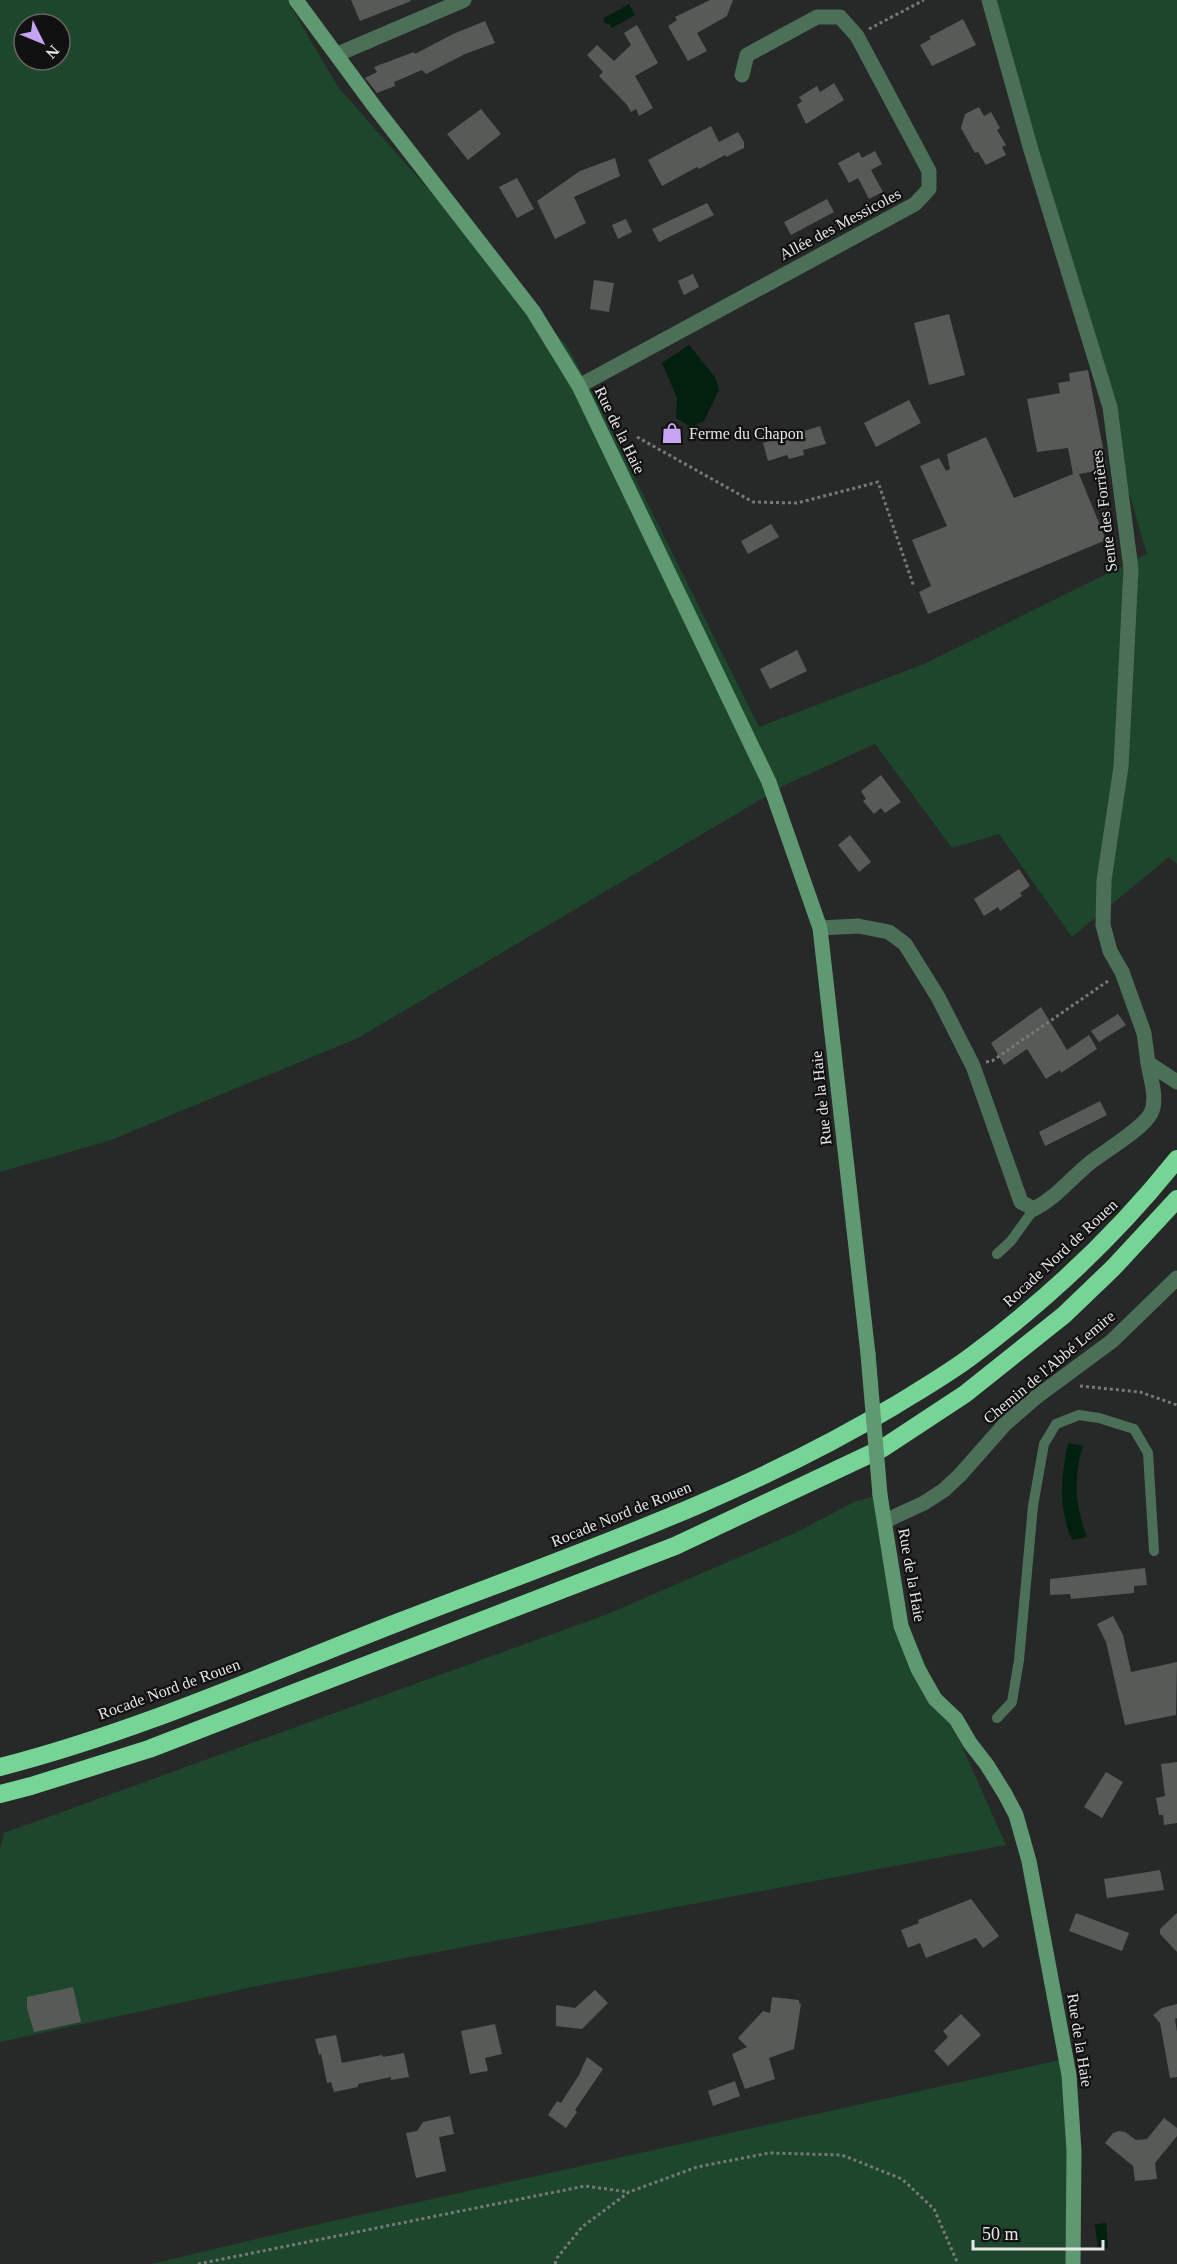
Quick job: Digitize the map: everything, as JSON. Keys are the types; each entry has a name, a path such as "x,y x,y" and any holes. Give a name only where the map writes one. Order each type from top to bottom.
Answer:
{"highway":[{"name":"Rocade Nord de Rouen","path":"0,1767 159,1715 668,1518 797,1459 859,1427 971,1357 1047,1296 1096,1251 1142,1203 1177,1159"},
{"path":"0,1794 149,1749 675,1546 883,1448 965,1394 1064,1315 1129,1252 1177,1199"}],"street":[{"name":"Rue de la Haie","path":"296,0 338,54 374,106 533,311 579,386 769,782 820,928 868,1354 880,1495 901,1626 918,1669 935,1699 956,1719 1005,1794 1016,1815 1029,1861 1069,2075 1074,2151 1073,2264"},
{"path":"338,54 464,0"},
{"name":"Sente des Forrières","path":"989,0 1031,150 1110,407 1131,569 1121,767 1104,880 1103,925 1110,951 1122,972 1144,1033 1148,1063"},
{"name":"Allée des Messicoles","path":"579,386 915,204 928,189 929,171 857,36 840,17 817,17 747,55 742,75"},
{"path":"820,928 858,926 889,932 905,944 938,997 973,1066 1021,1202 1034,1209 1050,1201 1089,1163 1144,1123 1151,1113 1154,1102 1148,1063"},
{"path":"1148,1063 1177,1082"},
{"name":"Chemin de l'Abbé Lemire","path":"885,1521 924,1503 944,1490 1005,1424 1035,1398 1112,1341 1175,1284"}],"lane":[{"path":"997,1254 1011,1241 1034,1209"},
{"path":"997,1718 1012,1702 1019,1660 1033,1506 1044,1444 1056,1424 1079,1415 1099,1418 1134,1429 1148,1454 1154,1551"}],"path":[{"path":"857,36 924,0"},
{"path":"637,437 753,502 797,503 879,482 914,587"},
{"path":"973,1066 992,1061 1122,972"},
{"path":"1074,1387 1083,1384 1140,1392 1177,1405"},
{"path":"555,2264 557,2258 582,2227 629,2192 697,2167 769,2154 842,2156 902,2179 934,2209 958,2264"},
{"path":"198,2264 585,2186 629,2192"}],"shaded area":[{"path":"0,0 287,0 338,87 567,346 759,727 924,664 1147,554 985,0 1177,0 1177,864 1169,857 1072,937 999,834 952,848 875,744 785,785 358,1038 111,1140 0,1172"},
{"path":"629,4 635,15 612,28 609,24 604,23 604,18"},
{"path":"689,345 715,377 719,390 704,421 691,427 676,418 677,398 662,363"},
{"path":"1068,1443 1083,1446 1078,1469 1077,1492 1080,1514 1087,1537 1072,1540 1064,1516 1062,1492"},
{"path":"884,1493 903,1614 1006,1845 262,1985 0,2042 0,1849 4,1833 605,1615 795,1533 854,1502"},
{"path":"1064,2059 1073,2264 151,2264 328,2222"},
{"path":"1106,2223 1108,2248 1098,2250 1095,2224"}],"building":[{"path":"351,0 410,0 411,1 360,21"},
{"path":"710,0 733,0 727,16 697,33 707,51 688,61 668,26 677,20 675,17"},
{"path":"963,19 976,45 932,66 920,45 931,39 929,37"},
{"path":"485,21 495,43 465,54 426,74 422,70 394,82 395,86 377,93 365,78 377,72 374,67 414,52 415,54 453,34"},
{"path":"637,25 658,63 635,76 653,108 639,116 636,109 631,112 599,76 603,72 587,55 597,45 614,61 631,45 624,33"},
{"path":"834,83 844,100 806,124 797,105 802,101 799,97 817,86 820,92"},
{"path":"979,107 984,116 991,112 1000,128 997,130 1006,145 1002,147 1006,155 986,165 978,152 975,153 961,128 965,114"},
{"path":"481,109 501,134 468,160 447,134"},
{"path":"711,126 719,142 738,132 744,142 744,148 699,169 697,167 662,186 648,160"},
{"path":"875,151 882,164 871,170 883,192 869,199 858,178 849,183 838,163 859,152 862,158"},
{"path":"615,158 620,176 574,197 586,223 555,239 537,201 580,171"},
{"path":"517,178 534,209 517,218 499,187"},
{"path":"827,199 834,212 791,235 784,222"},
{"path":"707,203 714,215 659,242 652,229"},
{"path":"626,219 632,232 618,239 612,225"},
{"path":"693,274 699,287 684,295 678,281"},
{"path":"594,280 614,283 609,312 590,309"},
{"path":"949,314 965,375 929,385 914,323"},
{"path":"1088,370 1107,469 1079,474 1106,540 928,614 919,592 931,586 912,540 947,526 920,466 939,458 946,471 950,469 947,454 986,437 1014,498 1073,474 1068,448 1037,452 1027,399 1060,393 1058,383 1070,381 1069,373"},
{"path":"909,400 921,423 876,447 864,423"},
{"path":"820,426 826,444 803,450 804,455 789,459 787,455 768,461 763,443 777,438 775,435 797,429 798,433"},
{"path":"771,524 779,537 748,554 741,541"},
{"path":"797,650 807,671 770,689 760,669"},
{"path":"881,775 901,802 885,813 881,808 874,814 863,801 866,799 861,791"},
{"path":"850,835 871,862 859,872 838,845"},
{"path":"1019,869 1030,886 1020,893 1022,896 1000,911 998,907 984,916 974,899"},
{"path":"1041,1007 1067,1050 1089,1035 1097,1049 1061,1073 1060,1070 1046,1079 1027,1049 1004,1065 991,1043"},
{"path":"1118,1014 1126,1025 1099,1042 1091,1031"},
{"path":"1100,1101 1107,1115 1045,1146 1039,1132"},
{"path":"1145,1568 1147,1585 1134,1586 1134,1593 1071,1599 1070,1594 1050,1595 1050,1579"},
{"path":"1113,1616 1123,1635 1131,1672 1177,1662 1176,1715 1125,1725 1106,1642 1097,1624"},
{"path":"1177,1762 1177,1823 1164,1825 1163,1815 1159,1815 1156,1798 1165,1796 1161,1764"},
{"path":"1106,1772 1123,1782 1102,1818 1084,1807"},
{"path":"1160,1870 1164,1890 1107,1898 1104,1879"},
{"path":"971,1899 999,1936 983,1948 976,1938 926,1958 920,1943 908,1948 901,1930 919,1923 918,1920"},
{"path":"1076,1913 1129,1933 1122,1951 1069,1931"},
{"path":"1177,1913 1177,1952 1160,1934 1160,1929"},
{"path":"73,1987 81,2022 34,2032 27,2008 27,1997"},
{"path":"595,1990 608,2003 582,2029 556,2026 556,2005 575,2008"},
{"path":"772,1997 799,2000 801,2004 794,2049 769,2058 775,2079 745,2089 732,2054 747,2047 738,2038 763,2011 770,2013"},
{"path":"1177,2004 1177,2018 1175,2019 1177,2077 1170,2078 1160,2023 1153,2015 1162,2008"},
{"path":"961,2014 981,2035 948,2066 934,2051 948,2037 943,2031"},
{"path":"495,2024 502,2054 485,2058 488,2071 470,2074 461,2031"},
{"path":"336,2035 342,2063 404,2053 409,2077 391,2080 391,2077 334,2092 331,2082 327,2083 321,2054 319,2055 315,2039"},
{"path":"587,2057 603,2069 575,2110 577,2112 566,2128 548,2115 557,2101 561,2103 579,2075"},
{"path":"735,2081 740,2096 713,2106 708,2091"},
{"path":"450,2116 454,2134 439,2137 446,2171 416,2178 406,2133 417,2131 423,2122"},
{"path":"1164,2118 1177,2128 1177,2136 1155,2163 1157,2179 1135,2181 1133,2166 1105,2143 1113,2133 1119,2131 1125,2132 1136,2140 1147,2139"}],"place":[{"name":"Ferme du Chapon","path":"672,433"}]}
